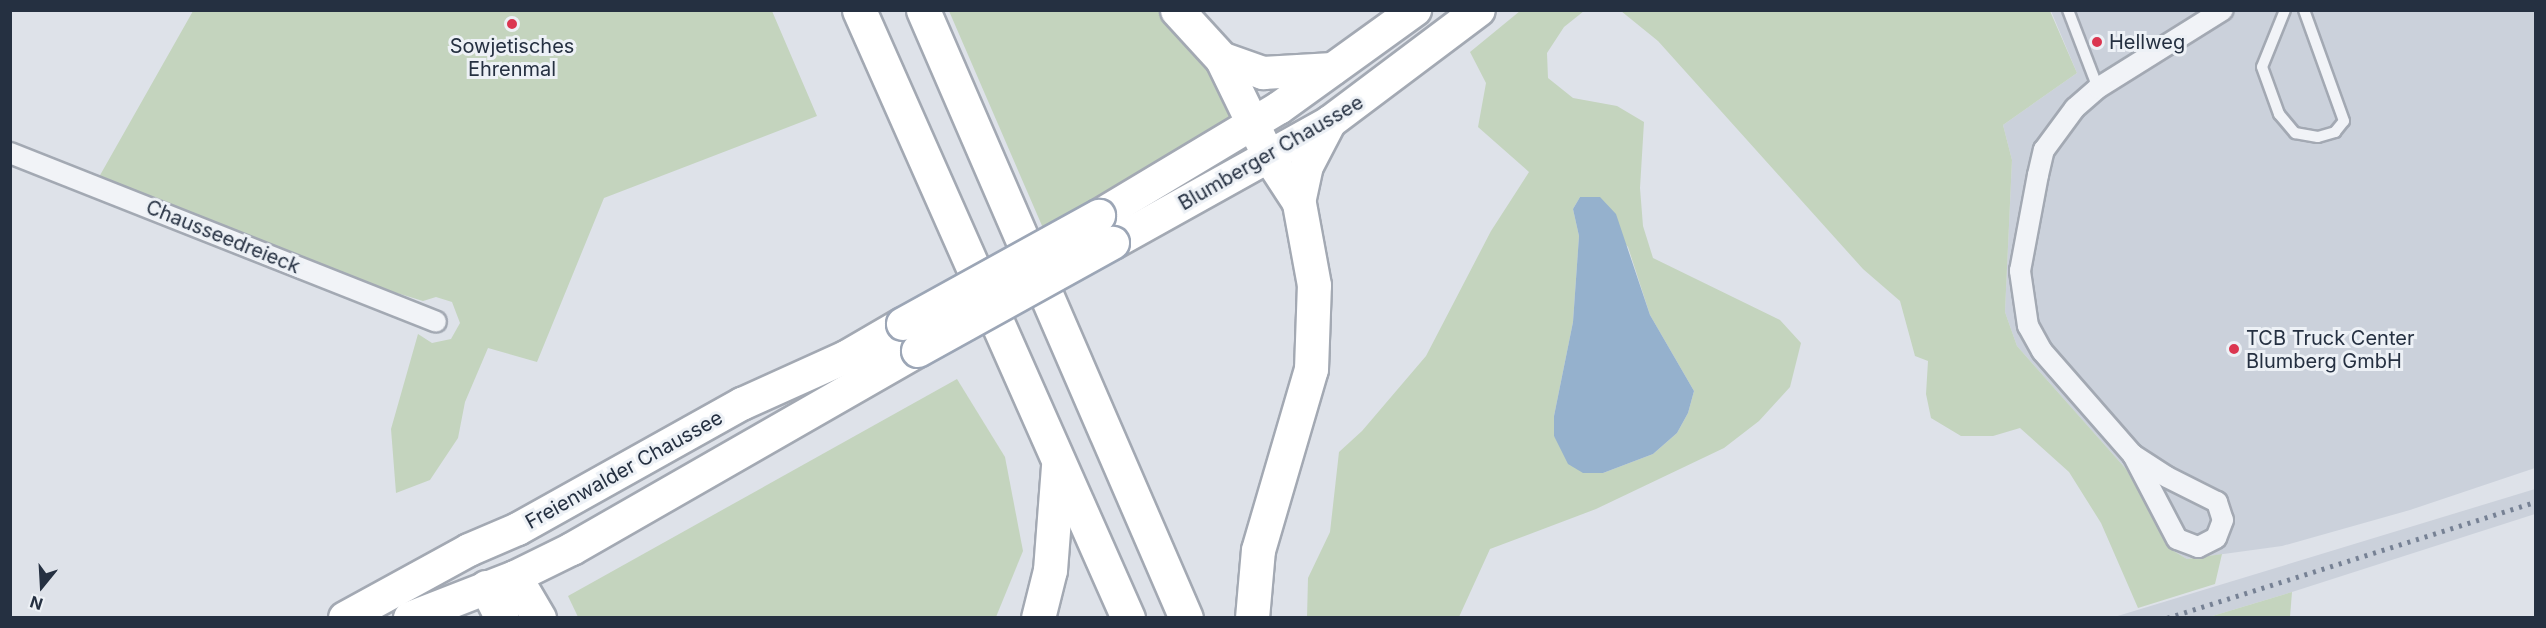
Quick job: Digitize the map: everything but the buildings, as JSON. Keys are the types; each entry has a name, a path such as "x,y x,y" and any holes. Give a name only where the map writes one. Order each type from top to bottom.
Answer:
{"highway":[{"path":"859,10 1128,618"},
{"path":"923,10 1186,618"},
{"path":"1177,10 1221,58"},
{"path":"1252,618 1258,550 1273,488 1311,369 1314,285 1299,203"},
{"path":"1038,618 1050,570 1059,461"},
{"path":"493,563 502,618"},
{"path":"493,563 539,618"}],"main road":[{"name":"Blumberger Chaussee","path":"1106,230 1255,123 1336,69 1415,10"},
{"name":"Blumberger Chaussee","path":"1106,230 1269,157 1330,122 1479,10"},
{"path":"1221,58 1263,73 1336,69"},
{"path":"1221,58 1255,123 1269,157 1299,203"},
{"path":"1299,203 1307,166 1330,122"},
{"name":"Freienwalder Chaussee","path":"410,618 742,404 846,357 903,324 1106,230"},
{"name":"Freienwalder Chaussee","path":"345,618 493,563 572,549 918,351 1106,230"}],"street":[{"path":"2133,454 2217,502 2223,520 2216,538 2198,547 2177,539 2133,454 2042,351 2028,326 2021,297 2020,271 2044,150 2075,108 2098,88 2223,10"},
{"name":"Chausseedreieck","path":"10,153 436,322"}],"lane":[{"path":"2068,10 2098,88"},
{"path":"2285,10 2262,67 2279,114 2295,133 2318,137 2336,132 2344,121 2304,10"}],"shaded area":[{"path":"2051,11 2535,11 2535,468 2410,510 2282,546 2187,559 2172,550 2126,469 2017,346 2005,312 2012,160 2003,125 2077,73"},
{"path":"2535,489 2535,514 2292,592 2209,617 2111,618"}],"green space":[{"path":"193,11 772,11 817,116 604,198 537,362 488,348 465,402 458,438 430,480 396,493 391,429 418,334 432,343 451,339 460,323 452,302 436,297 423,301 387,290 99,177"},
{"path":"949,11 1165,11 1205,56 1235,120 1093,205 1090,202 1043,228"},
{"path":"1520,11 1584,11 1564,27 1547,53 1548,78 1573,98 1617,106 1644,122 1640,188 1643,226 1653,258 1780,320 1801,343 1790,387 1759,421 1724,448 1596,509 1490,549 1459,617 1307,618 1308,578 1330,532 1339,452 1362,431 1426,356 1491,231 1529,172 1478,127 1486,83 1470,52","holes":["1580,197 1628,247 1650,315 1694,391 1688,413 1677,433 1653,454 1603,473 1554,436 1554,416 1573,322 1579,236 1573,209"]},
{"path":"1621,11 2050,11 2077,73 2003,125 2012,160 2005,312 2017,346 2126,469 2172,550 2187,559 2222,554 2215,584 2138,608 2101,523 2069,472 2020,428 1993,436 1961,436 1931,418 1926,394 1928,361 1915,356 1900,301 1863,269 1658,41"},
{"path":"957,379 1005,457 1023,551 996,617 578,617 568,596"},
{"path":"2292,592 2290,617 2209,617"}],"water":[{"path":"1580,197 1600,197 1616,214 1650,315 1694,391 1688,413 1677,433 1653,454 1603,473 1583,473 1568,464 1554,436 1554,416 1573,322 1579,236 1573,209"}],"railway":[{"path":"2167,618 2536,502"}],"place":[{"name":"Sowjetisches Ehrenmal","path":"512,24"},
{"name":"Hellweg","path":"2097,42"},
{"name":"TCB Truck Center Blumberg GmbH","path":"2234,349"}]}
